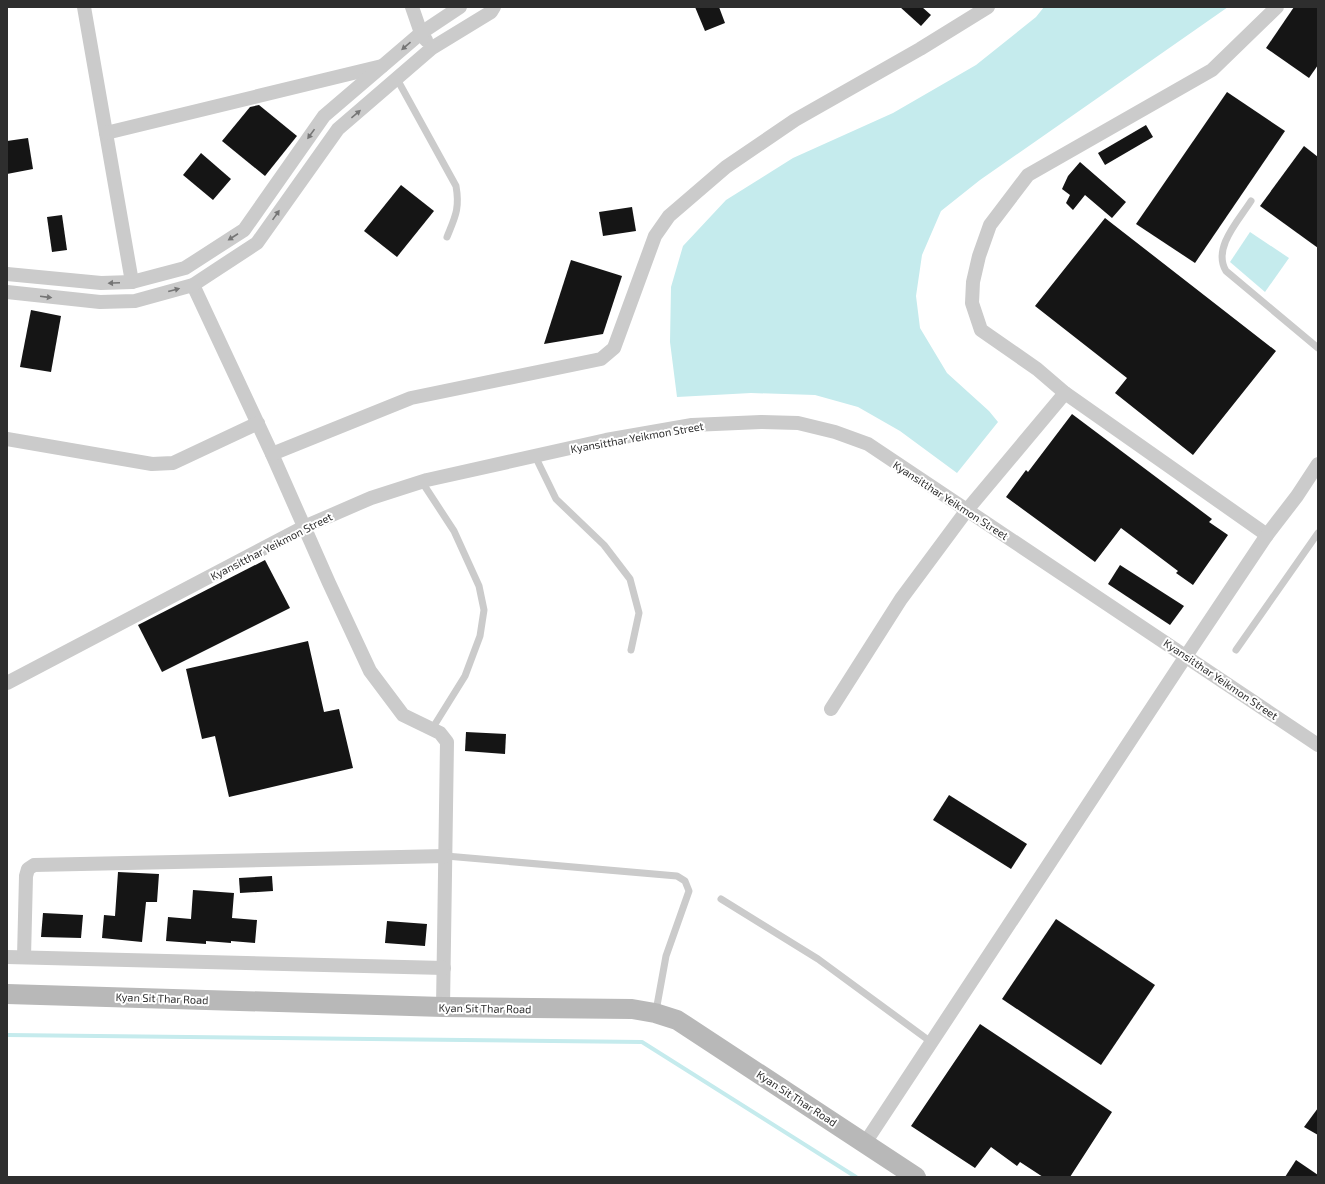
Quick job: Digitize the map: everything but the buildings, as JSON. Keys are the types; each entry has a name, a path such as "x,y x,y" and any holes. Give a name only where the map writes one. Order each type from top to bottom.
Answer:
{"main road":[{"name":"Kyan Sit Thar Road","path":"7,994 443,1007 632,1009 655,1013 677,1020 916,1177"}],"street":[{"path":"84,7 132,282"},
{"path":"412,7 421,33 432,48"},
{"path":"7,274 100,283 132,282 185,268 244,230 324,116 421,33 460,7"},
{"path":"7,292 100,302 135,301 193,285 257,243 338,129 432,48 491,12 494,7"},
{"path":"272,454 411,398 601,359 614,348 655,236 668,216 726,166 795,120 920,49 988,7"},
{"path":"1267,535 1065,393 1037,370 982,330 972,303 973,282 979,256 990,225 1028,175 1212,70 1277,7"},
{"path":"106,133 384,65"},
{"path":"193,285 258,423 370,671 403,716 440,733 446,742 446,856 443,1007"},
{"path":"831,709 901,599 967,510 1065,393"},
{"name":"Kyansitthar Yeikmon Street","path":"7,683 304,527 372,498 422,482 606,440 692,425 761,422 798,423 835,432 868,444 1318,745"},
{"path":"7,438 152,464 173,463 258,423"},
{"path":"865,1143 1186,656 1267,535 1297,496 1318,464"},
{"path":"24,957 26,876 28,869 34,865 446,856"},
{"path":"7,957 444,968"}],"lane":[{"path":"397,79 456,186 458,199 456,213 447,237"},
{"path":"1251,201 1226,240 1223,250 1222,265 1226,271 1318,348"},
{"path":"536,456 556,499 604,545 630,579 639,613 631,650"},
{"path":"422,482 454,532 479,586 484,610 480,636 465,676 432,729"},
{"path":"1236,650 1318,533"},
{"path":"446,856 677,876 685,881 690,890 666,956 655,1013"},
{"path":"721,899 818,958 931,1042"}],"water":[{"path":"1044,7 1228,7 980,180 941,211 922,255 916,296 920,328 947,373 989,411 998,422 957,473 900,431 858,407 815,395 751,393 677,397 670,342 671,287 683,246 726,200 793,158 893,113 976,65 1036,17"},
{"path":"1250,232 1289,258 1265,292 1230,262"}],"waterway":[{"path":"7,1035 642,1042 856,1177"}]}
